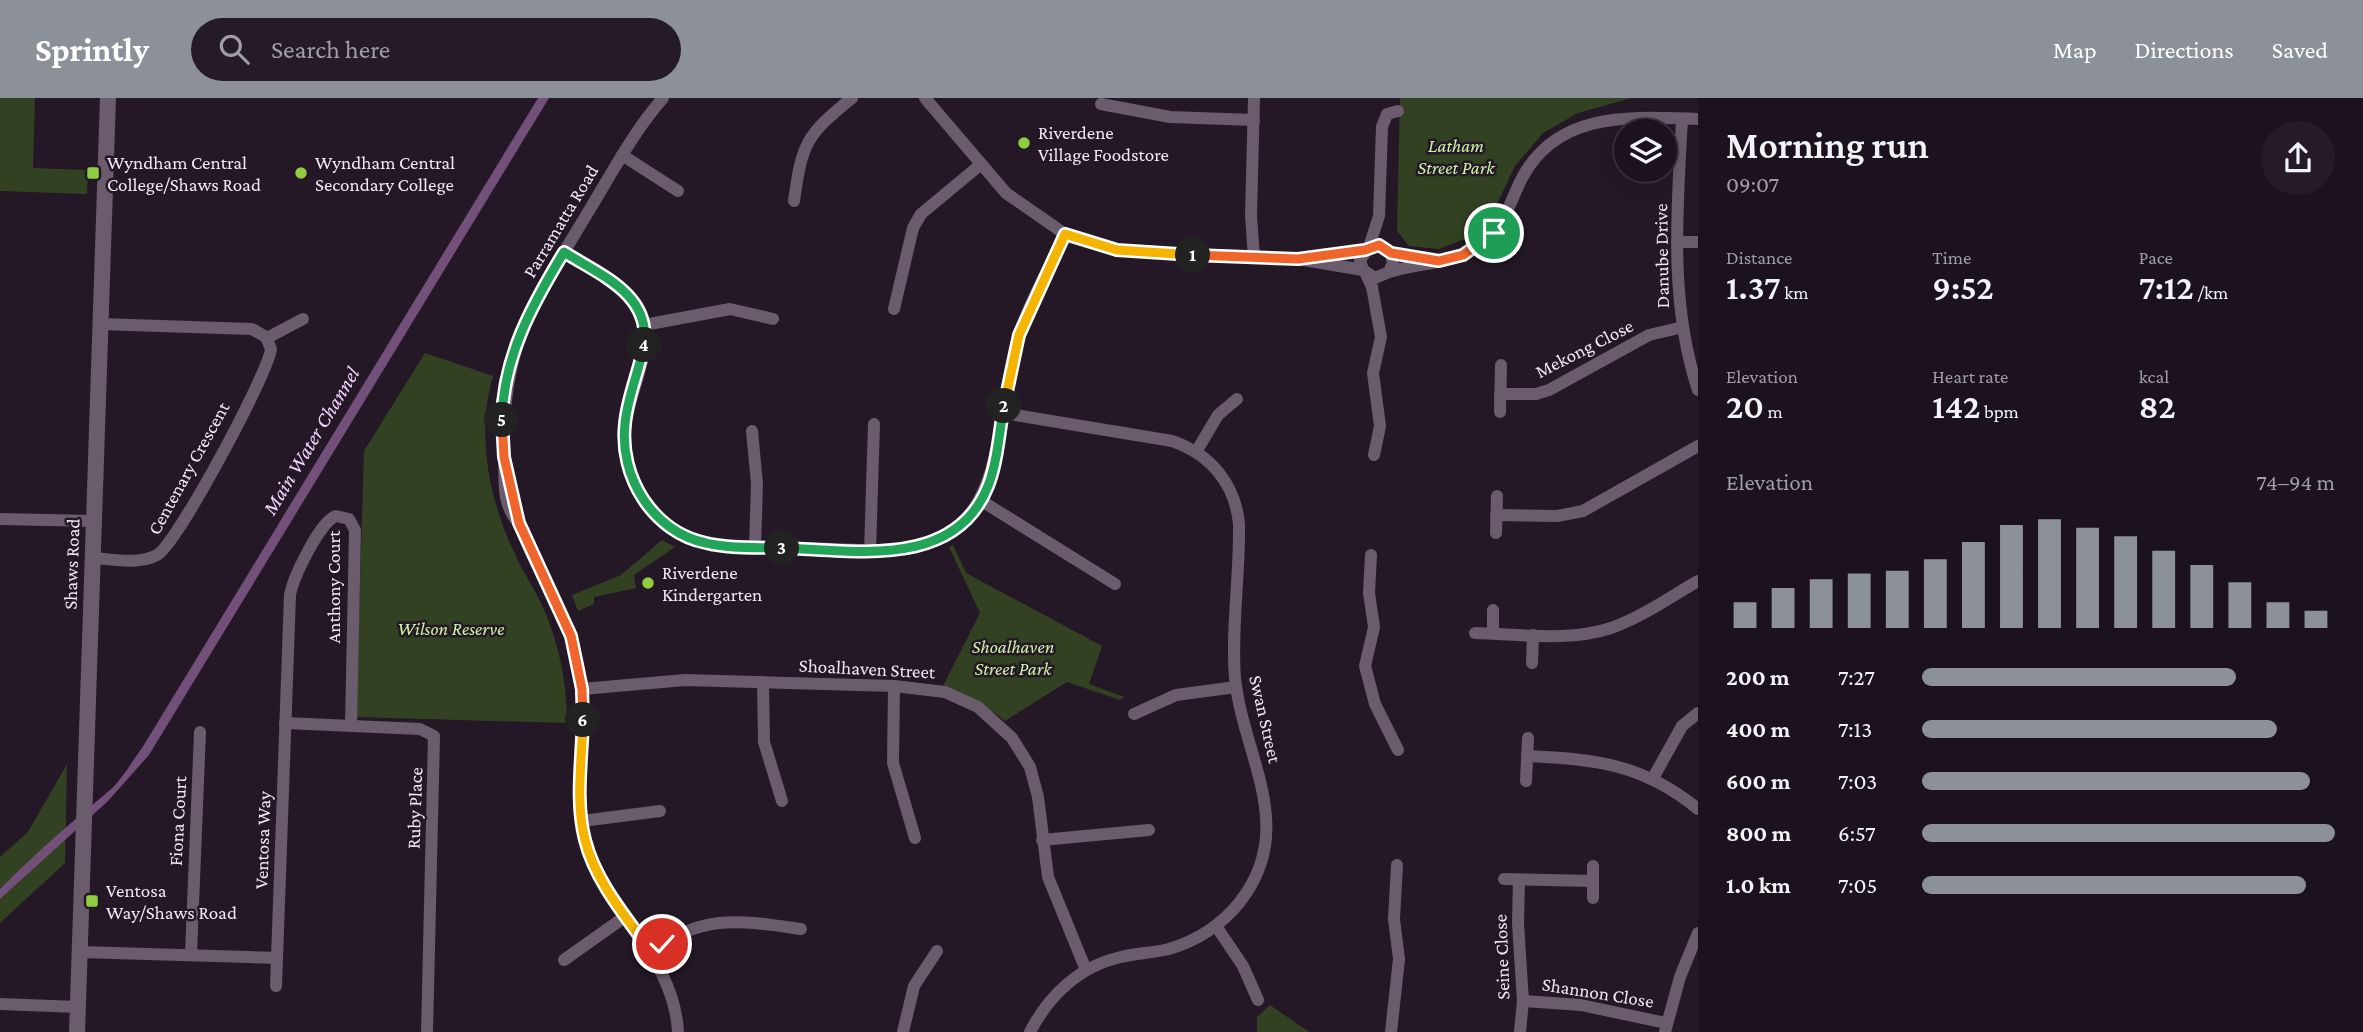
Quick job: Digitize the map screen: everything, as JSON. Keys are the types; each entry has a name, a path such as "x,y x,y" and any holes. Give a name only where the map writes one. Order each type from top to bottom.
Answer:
{"street":[{"name":"Shaws Road","path":"77,1032 108,98"},
{"name":"Parramatta Road","path":"663,98 622,155 534,302 513,352 502,412 506,496 509,508 519,523 566,621 582,689 582,821 585,839 598,874 652,953 671,991 678,1032"},
{"path":"794,201 800,155 808,139 852,98"},
{"path":"1250,256 1254,98"},
{"path":"930,100 981,165 1020,204 1065,234 1131,252 1298,259 1364,272 1375,278 1463,255 1494,233 1504,221 1529,167 1563,135 1582,125 1609,118 1698,120"},
{"path":"1101,104 1170,117 1254,120"},
{"path":"1374,299 1393,263 1379,216 1382,127 1387,114 1398,111"},
{"name":"Danube Drive","path":"1682,119 1677,242 1683,327 1698,390"},
{"path":"622,155 678,191"},
{"path":"894,309 913,228 921,214 981,165"},
{"path":"1374,455 1380,426 1373,373 1381,345 1374,299 1360,260 1379,216"},
{"path":"564,252 624,289 636,304 644,325 644,348 624,432 628,467 636,488 657,516 684,535 706,543 755,547 904,550 935,541 961,524 980,500 991,475 1019,335 1065,234"},
{"path":"1677,242 1698,242"},
{"path":"1298,259 1379,245 1389,251 1439,261"},
{"path":"644,325 730,310 773,319"},
{"path":"100,324 252,329 267,338 303,319"},
{"name":"Mekong Close","path":"1500,394 1536,394 1549,390 1649,335 1683,327"},
{"name":"Centenary Crescent","path":"93,558 145,559 167,546 198,498 268,361 271,349 267,338"},
{"path":"1500,412 1501,365"},
{"path":"1196,452 1218,415 1237,399"},
{"name":"Swan Street","path":"1003,413 1160,439 1196,452 1225,481 1238,515 1236,687 1266,800 1267,835 1262,859 1248,890 1216,926 1178,946 1120,957 1091,968 1049,1000 1031,1032"},
{"path":"870,551 874,424"},
{"path":"752,431 756,473 755,547"},
{"path":"1496,515 1574,514 1698,446"},
{"path":"1496,533 1497,496"},
{"path":"980,500 1115,584"},
{"name":"Anthony Court","path":"285,723 291,588 327,520 338,516 352,521 355,530 351,725"},
{"path":"0,519 94,521"},
{"path":"1371,555 1368,584 1374,627 1365,666 1374,704 1398,750"},
{"path":"1475,633 1576,635 1609,628 1698,581"},
{"path":"1493,610 1493,633"},
{"path":"1532,663 1533,635"},
{"name":"Shoalhaven Street","path":"582,689 674,680 894,686 945,692 978,708 1002,726 1022,752 1035,780 1042,840 1053,893 1091,968"},
{"path":"764,682 764,742 782,801"},
{"path":"894,686 893,763 915,838"},
{"path":"1134,714 1176,695 1236,687"},
{"path":"1653,778 1682,726 1698,713"},
{"name":"Ruby Place","path":"285,723 423,729 432,733 435,741 427,1032"},
{"name":"Ventosa Way","path":"276,986 285,723"},
{"name":"Fiona Court","path":"191,954 200,733"},
{"path":"1526,781 1528,738"},
{"path":"1527,756 1604,761 1653,778 1698,809"},
{"path":"582,821 660,811"},
{"path":"1042,840 1149,830"},
{"path":"1391,1032 1399,959 1394,919 1397,865"},
{"path":"1593,866 1593,898"},
{"path":"1504,879 1592,881"},
{"name":"Seine Close","path":"1519,880 1518,923 1523,1001 1520,1032"},
{"path":"564,960 626,916"},
{"path":"652,953 692,928 719,921 739,920 801,929"},
{"path":"1216,926 1243,966 1258,1000"},
{"path":"1666,1028 1680,977 1698,933"},
{"path":"902,1032 914,986 937,951"},
{"path":"80,952 277,958"},
{"name":"Shannon Close","path":"1523,1001 1581,1005 1666,1028"},
{"path":"0,1004 78,1007"}],"green space":[{"path":"0,98 35,98 33,168 88,170 87,194 0,191"},
{"name":"Latham Street Park","path":"1400,98 1632,98 1578,113 1543,133 1515,166 1489,221 1470,237 1439,249 1409,246 1397,231"},
{"name":"Wilson Reserve","path":"425,353 493,376 486,420 492,488 505,532 551,627 562,667 567,723 356,717 364,451"},
{"path":"662,540 675,547 634,575 636,588 594,597 594,604 578,611 572,595 621,575"},
{"name":"Shoalhaven Street Park","path":"953,545 966,573 1102,646 1089,684 1124,697 1120,700 1067,682 1005,721 983,704 943,686 980,613 949,547"},
{"path":"67,764 65,863 0,923 0,857 28,832"},
{"path":"1270,1005 1309,1032 1257,1032 1257,1017"}],"shaded area":[{"path":"538,98 549,98 149,755 108,801 0,899 0,889 53,838 114,787 142,748"}],"place":[{"name":"Riverdene Village Foodstore","path":"1024,143"},
{"name":"Wyndham Central College/Shaws Road","path":"93,173"},
{"name":"Wyndham Central Secondary College","path":"301,173"},
{"name":"Riverdene Kindergarten","path":"648,583"},
{"name":"Ventosa Way/Shaws Road","path":"92,901"}],"route":[{"path":"662,944 652,953 598,874 585,839 581,807 583,706 578,663 566,621 519,523 504,457 502,412 513,352 534,302 564,252 624,289 640,312 645,340 625,421 624,444 628,467 636,488 666,524 695,540 716,545 889,551 923,546 945,536 966,519 983,496 995,462 1013,355 1019,335 1065,234 1092,244 1144,253 1298,259 1365,250 1379,245 1391,253 1439,261 1473,250 1494,233"}],"water label":[{"name":"Main Water Channel","path":"311,441"}]}
